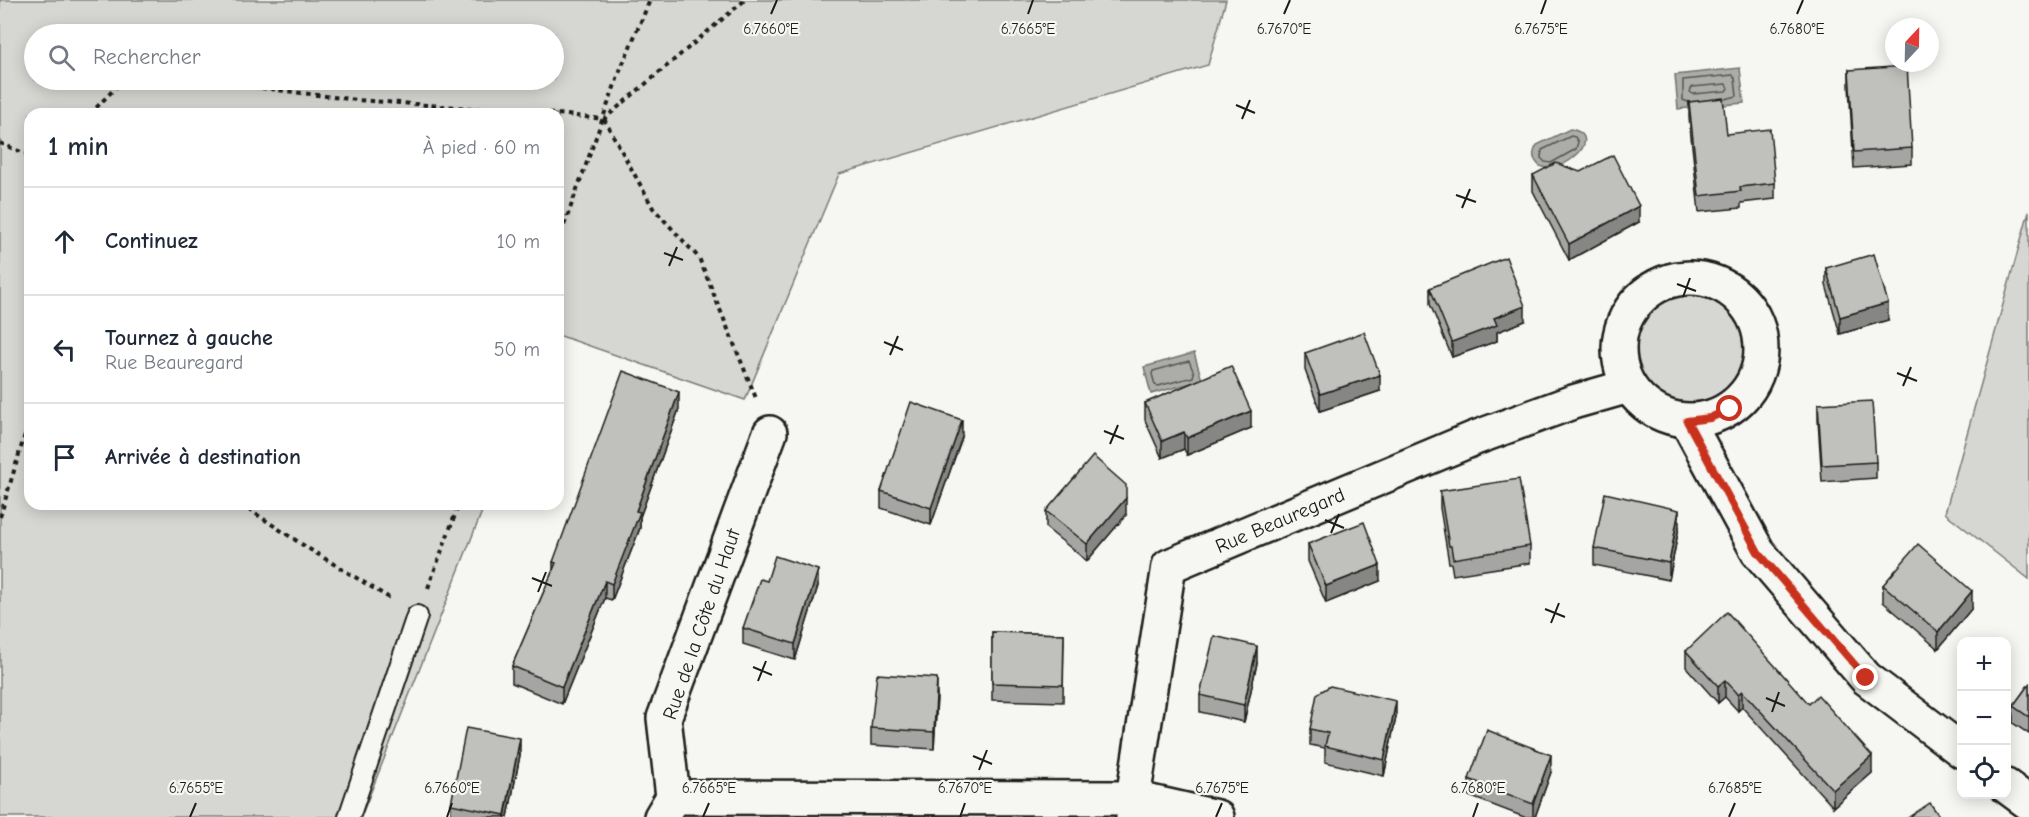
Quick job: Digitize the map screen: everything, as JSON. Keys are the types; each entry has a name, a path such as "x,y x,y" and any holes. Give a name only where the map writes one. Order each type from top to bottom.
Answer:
{"street":[{"path":"1695,278 1716,283 1736,294 1751,310 1759,331 1762,353 1758,375 1747,394 1730,409 1710,418 1687,421 1664,415 1644,404 1629,386 1620,365 1619,343 1624,322 1636,303 1652,288 1673,280 1695,278"},
{"name":"Rue Beauregard","path":"1133,808 1169,566 1475,438 1573,402 1629,386"},
{"path":"1687,421 1758,552 1866,678 1957,747"},
{"name":"Rue de la Côte du Haut","path":"667,807 664,718 770,433"},
{"path":"2011,789 2029,803"},
{"path":"667,807 1133,808 1217,817"}],"lane":[{"path":"349,817 417,616"}],"path":[{"path":"564,226 621,68 650,0"},
{"path":"564,115 604,119 745,0"},
{"path":"96,108 113,90"},
{"path":"278,90 357,100 471,108"},
{"path":"604,119 653,207 699,258 770,433"},
{"path":"0,143 24,153"},
{"path":"0,517 24,438"},
{"path":"250,510 417,616 457,510"}],"shaded area":[{"path":"0,0 1226,0 1208,65 839,174 745,400 564,337 564,108 24,108 24,510 483,510 361,817 0,817"},
{"path":"2029,211 2029,579 1945,513"},
{"path":"1690,294 1711,299 1729,310 1740,328 1745,349 1740,370 1729,388 1711,399 1690,404 1669,399 1651,388 1640,370 1635,349 1640,328 1651,310 1669,299"}],"water":[{"path":"1740,68 1744,103 1678,109 1675,75"},
{"path":"1570,129 1581,134 1585,140 1582,149 1565,163 1554,167 1544,168 1537,163 1534,154 1537,145"},
{"path":"1194,353 1202,380 1151,394 1144,367"}],"building":[{"path":"1885,68 1885,72 1907,72 1912,148 1854,152 1849,70"},
{"path":"1723,98 1727,134 1770,129 1775,183 1740,187 1741,191 1699,196 1689,102"},
{"path":"1613,155 1639,206 1569,244 1533,175 1556,163 1580,172"},
{"path":"1874,254 1888,303 1840,317 1826,268"},
{"path":"1506,257 1525,306 1494,318 1497,325 1452,342 1430,288"},
{"path":"1364,332 1380,375 1320,394 1305,353"},
{"path":"1231,366 1251,411 1187,438 1184,432 1162,441 1145,403"},
{"path":"623,371 679,392 636,511 640,512 612,584 605,581 562,687 512,666 556,563 553,562"},
{"path":"1872,401 1876,462 1822,465 1818,404"},
{"path":"911,402 962,420 931,508 881,491"},
{"path":"1093,456 1126,485 1126,498 1087,544 1046,511"},
{"path":"1519,479 1530,546 1453,559 1440,491"},
{"path":"1605,493 1679,510 1669,563 1594,548"},
{"path":"1364,522 1380,565 1326,586 1308,544"},
{"path":"1918,544 1972,591 1938,632 1883,585"},
{"path":"775,556 818,570 795,644 743,628 760,579 767,581"},
{"path":"1727,612 1809,704 1818,695 1872,756 1833,790 1742,691 1738,694 1725,680 1718,686 1686,651"},
{"path":"992,632 1064,634 1063,685 992,683"},
{"path":"1214,636 1257,646 1244,705 1200,695"},
{"path":"877,674 937,678 934,732 871,728"},
{"path":"2029,684 2029,717 2013,706"},
{"path":"1330,686 1396,701 1384,760 1325,746 1328,733 1310,729 1317,694"},
{"path":"466,728 520,738 505,815 451,804"},
{"path":"1487,730 1551,755 1533,804 1469,779"},
{"path":"1930,803 1940,817 1909,817"}],"route":[{"path":"1730,409 1710,418 1687,421 1758,552 1866,678"}]}
